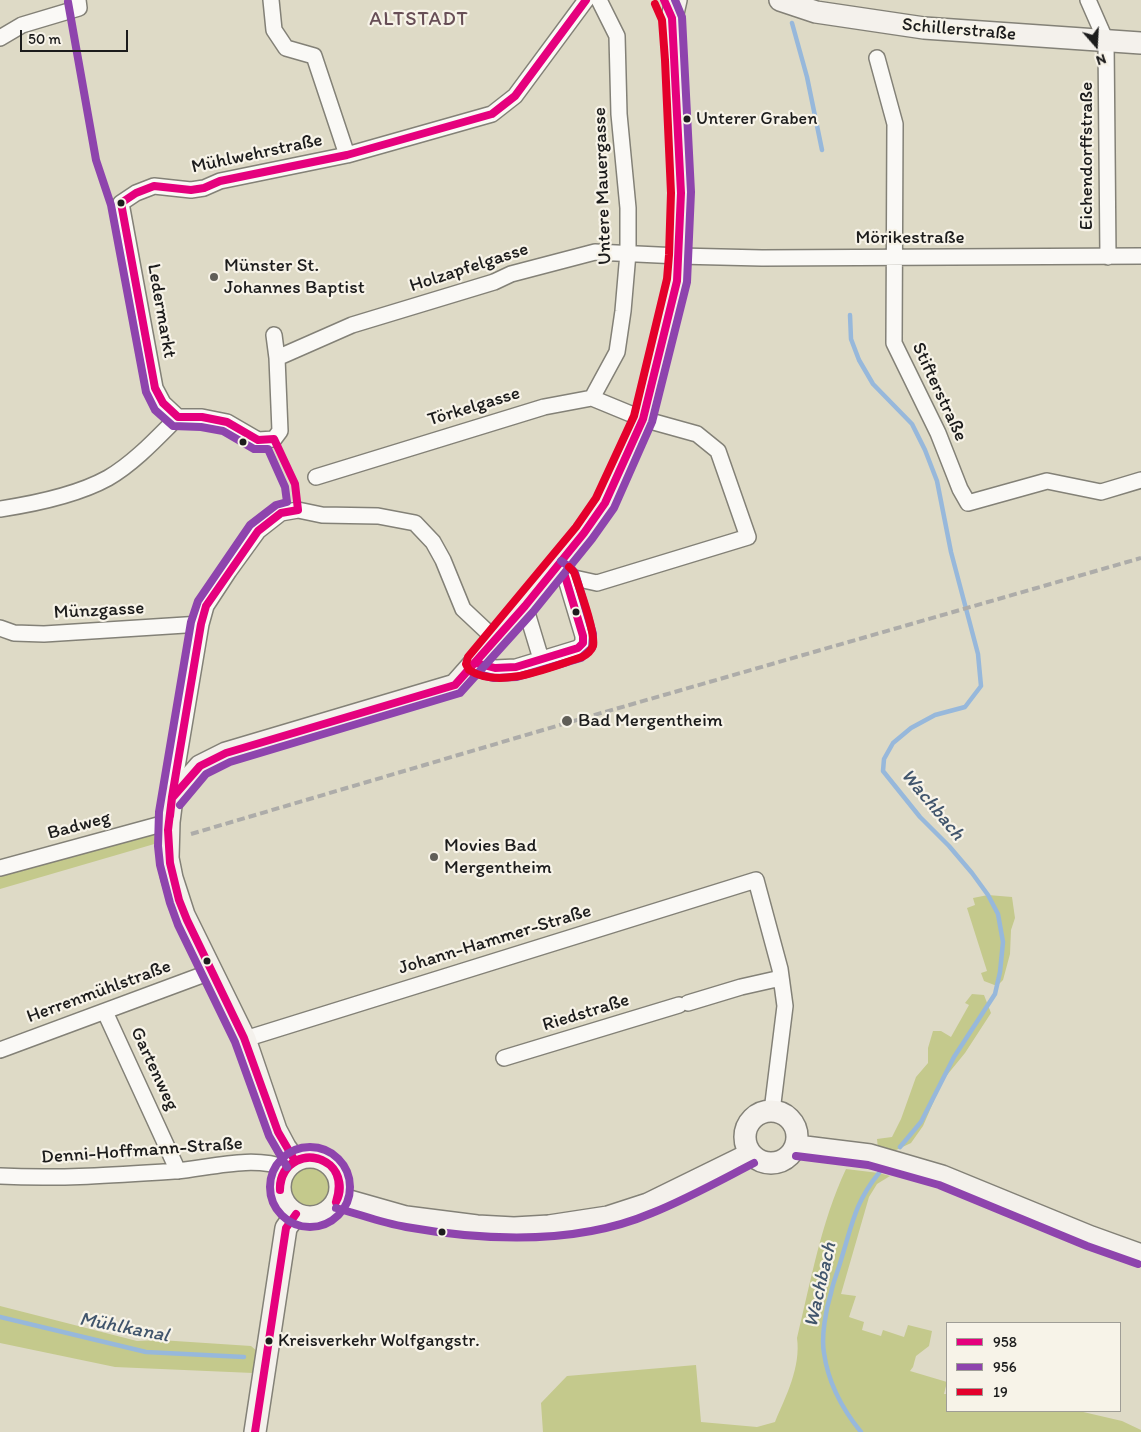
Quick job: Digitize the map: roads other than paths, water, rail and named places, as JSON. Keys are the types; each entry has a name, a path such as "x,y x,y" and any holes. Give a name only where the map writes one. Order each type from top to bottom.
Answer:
{"street":[{"path":"0,38 22,25 79,8 78,0"},
{"name":"Mühlwehrstraße","path":"271,0 274,30 286,48 314,56 347,155"},
{"name":"Mühlwehrstraße","path":"121,203 136,193 154,186 191,190 204,188 220,181 347,155 492,114 515,96 586,0"},
{"name":"Untere Mauergasse","path":"592,398 617,352 628,253 628,208 619,114 617,36 599,0"},
{"name":"Schillerstraße","path":"780,0 816,12 924,28 1141,43"},
{"name":"Eichendorffstraße","path":"1088,0 1106,41 1108,257"},
{"path":"172,798 200,766 226,754 455,685 525,606 560,573 605,503 643,419 677,281 680,185 671,6"},
{"name":"Stifterstraße","path":"877,58 895,124 894,343 938,433 960,489 968,503 1047,481 1101,492 1141,480"},
{"name":"Ledermarkt","path":"121,203 155,388 164,403 178,417"},
{"name":"Holzapfelgasse","path":"277,358 352,325 494,282 510,274 595,252 679,256"},
{"name":"Mörikestraße","path":"679,256 894,258 1141,256"},
{"path":"0,509 21,506 70,493 108,478 146,450 178,417 202,417 228,422 258,440 274,439 280,431 277,358 274,335"},
{"path":"560,573 597,583 748,537 718,451 696,434 643,419 592,398"},
{"name":"Törkelgasse","path":"316,477 544,406 592,398"},
{"path":"290,1164 276,1130 245,1039 184,914 172,878 168,858 172,798 200,624 206,606 258,530 281,513 298,510 322,515 378,516 415,523 433,542 443,560 464,609 496,640"},
{"path":"476,663 495,668 516,667 578,648 583,643 583,636 560,573"},
{"path":"525,606 541,659"},
{"name":"Münzgasse","path":"0,628 14,633 44,634 200,624"},
{"name":"Badweg","path":"0,868 169,822"},
{"name":"Johann-Hammer-Straße","path":"245,1039 756,880 781,978"},
{"name":"Herrenmühlstraße","path":"0,1050 213,971"},
{"path":"772,1111 785,1006 781,978"},
{"name":"Riedstraße","path":"504,1058 741,987 781,978"},
{"name":"Gartenweg","path":"105,1012 178,1171"},
{"path":"772,1111 782,1113 795,1125 798,1139 797,1146 792,1154 782,1161 774,1163 756,1159 750,1154 744,1137 747,1126 754,1118 763,1113 772,1111"},
{"path":"797,1146 870,1155 942,1176 1141,1255"},
{"path":"339,1198 406,1217 477,1226 514,1228 549,1226 608,1217 648,1204 750,1154"},
{"path":"305,1157 315,1157 325,1161 334,1168 339,1177 341,1187 339,1198 333,1208 323,1215 311,1218 296,1214 285,1206 281,1198 280,1181 290,1164 305,1157"},
{"name":"Denni-Hoffmann-Straße","path":"0,1176 58,1178 178,1171 226,1164 290,1164"},
{"path":"255,1432 286,1228 296,1214"}],"waterway":[{"name":"Wachbach","path":"792,23 807,77 822,150"},
{"name":"Wachbach","path":"850,315 851,339 859,360 873,384 912,424 937,481 951,552 978,654 981,686 965,707 935,715 911,728 893,743 884,759 883,771 920,817 949,846 972,873 988,895 998,914 1003,942 1000,972 995,994 954,1057 921,1122 900,1147"},
{"name":"Wachbach","path":"861,1432 842,1405 833,1385 824,1353 824,1331 827,1307 855,1214 864,1194 879,1173"},
{"name":"Mühlkanal","path":"0,1317 146,1352 244,1357"}],"railway":[{"path":"191,834 570,722 1141,558"}],"place":[{"name":"Unterer Graben","path":"687,119"},
{"name":"Münster St. Johannes Baptist","path":"214,277"},
{"name":"Bad Mergentheim","path":"567,721"},
{"name":"Movies Bad Mergentheim","path":"434,857"},
{"name":"Kreisverkehr Wolfgangstr.","path":"269,1341"}],"district":[{"name":"ALTSTADT","path":"419,20"}]}
